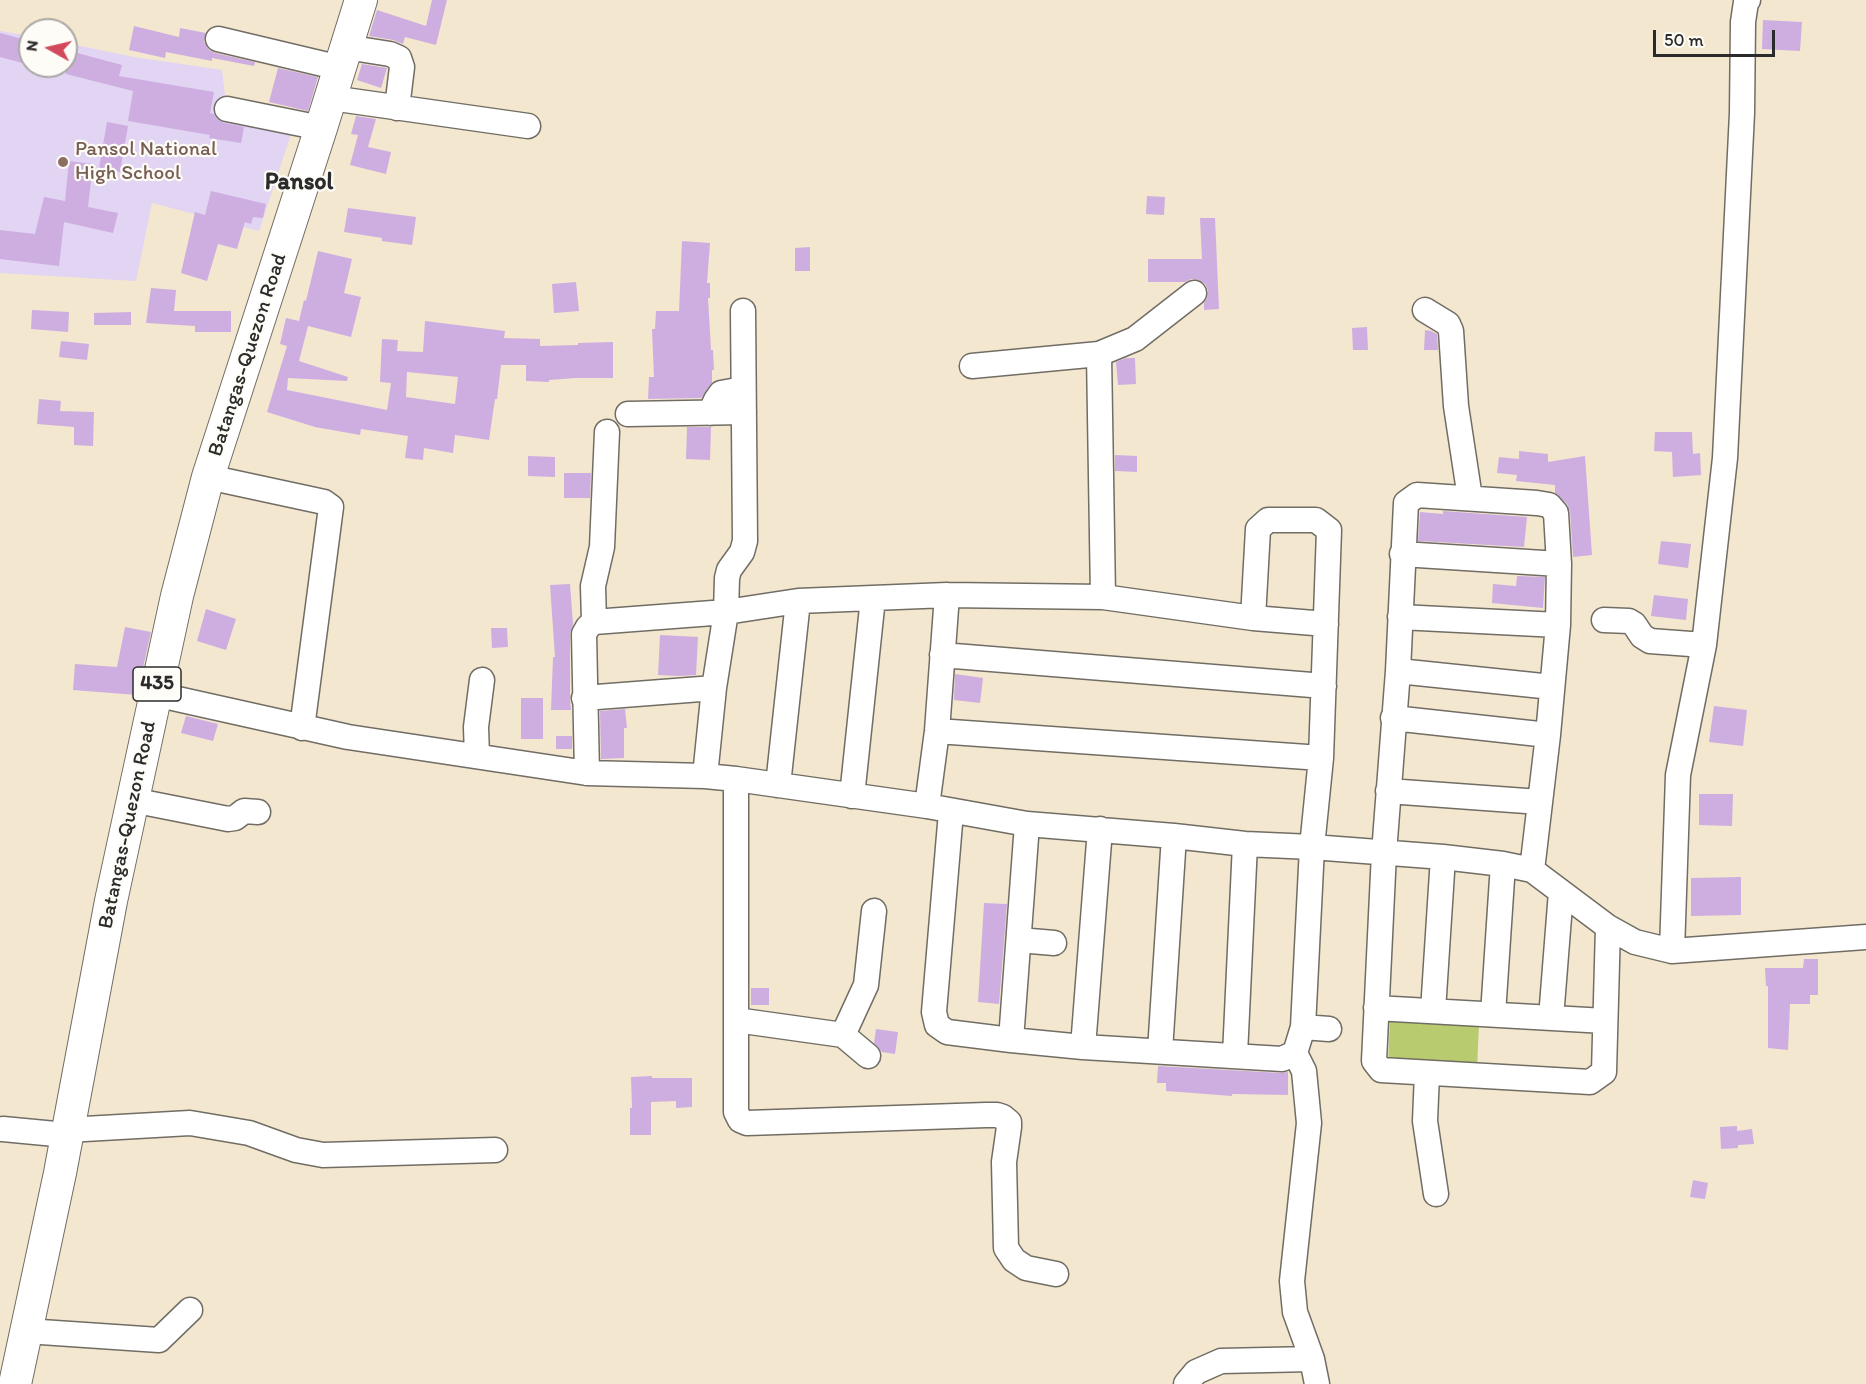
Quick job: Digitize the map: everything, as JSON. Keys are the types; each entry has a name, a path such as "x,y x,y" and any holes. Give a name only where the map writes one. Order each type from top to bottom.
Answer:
{"main road":[{"name":"Batangas-Quezon Road","path":"15,1384 132,800 177,596 208,477 361,0"}],"street":[{"path":"1672,951 1678,775 1704,645 1725,458 1742,113 1742,1"},
{"path":"218,39 343,57 390,54 399,58 402,67 397,108"},
{"path":"331,98 528,126"},
{"path":"227,109 321,128"},
{"path":"972,366 1098,354 1135,339 1194,293"},
{"path":"1425,310 1448,324 1451,331 1456,406 1470,498"},
{"path":"705,776 714,688 726,612 729,570 741,552 745,541 742,311"},
{"path":"1098,354 1103,597"},
{"path":"628,414 710,413 743,401"},
{"path":"594,622 593,586 602,547 607,432"},
{"path":"208,477 324,502 331,507 302,728"},
{"path":"1532,870 1558,625 1559,564 1556,513 1549,505 1417,495 1406,503 1402,555 1398,671 1384,854 1374,1060 1381,1070 1590,1082 1604,1072 1608,927"},
{"path":"1253,618 1258,529 1268,520 1316,520 1329,530 1321,758 1312,847 1303,1027 1295,1053 1304,1071 1309,1124 1292,1281 1295,1312 1312,1359 1317,1384"},
{"path":"1402,555 1559,564"},
{"path":"927,806 937,731 947,595"},
{"path":"587,773 584,634 594,622 726,612 798,601 947,595 1103,597 1253,618 1326,624"},
{"path":"852,796 873,598"},
{"path":"778,785 798,601"},
{"path":"1400,617 1558,625"},
{"path":"1604,620 1629,621 1634,624 1642,636 1650,641 1704,645"},
{"path":"942,655 1324,686"},
{"path":"1398,671 1552,687"},
{"path":"477,756 477,720 482,680"},
{"path":"584,698 714,688"},
{"path":"155,694 348,737 587,773 736,779 927,806 1027,824 1245,844 1443,857 1503,864 1532,870 1608,927 1635,942 1672,951 1866,937"},
{"path":"1393,718 1548,735"},
{"path":"937,731 1321,758"},
{"path":"736,779 736,1112 740,1120 747,1123 997,1114 1009,1122 1004,1162 1006,1248 1014,1260 1026,1268 1056,1274"},
{"path":"1388,791 1540,802"},
{"path":"132,800 228,819 235,818 243,811 258,812"},
{"path":"951,812 934,1012 937,1025 948,1032 1083,1047 1282,1059 1295,1053"},
{"path":"1011,1040 1027,824"},
{"path":"1083,1047 1100,829"},
{"path":"1160,1051 1174,836"},
{"path":"1236,1055 1245,844"},
{"path":"1433,1011 1443,857"},
{"path":"1493,1014 1503,864"},
{"path":"1551,1018 1561,892"},
{"path":"843,1035 866,985 874,911"},
{"path":"1019,940 1054,943"},
{"path":"1376,1008 1605,1021"},
{"path":"736,1020 843,1035 868,1056"},
{"path":"1303,1027 1329,1029"},
{"path":"1427,1073 1425,1121 1436,1194"},
{"path":"3,1129 67,1132 190,1123 249,1133 296,1150 323,1155 495,1150"},
{"path":"26,1331 159,1340 190,1310"},
{"path":"1186,1384 1196,1372 1221,1361 1312,1359"}],"shaded area":[{"path":"0,31 18,34 18,78 78,78 78,45 134,57 222,70 225,96 294,125 259,231 152,203 136,281 0,273"}],"green space":[{"path":"1390,1019 1479,1023 1477,1070 1388,1066"}],"building":[{"path":"432,0 447,0 436,45 405,37 403,44 369,36 377,10 426,26"},
{"path":"1763,20 1802,22 1800,51 1762,49"},
{"path":"134,26 179,37 180,28 206,33 204,42 209,50 255,62 254,66 166,52 165,58 129,50"},
{"path":"0,33 18,38 18,62 0,57"},
{"path":"78,53 122,65 119,76 214,92 210,113 224,123 244,127 241,143 209,138 210,135 128,121 133,91 78,77"},
{"path":"362,64 387,68 381,88 357,80"},
{"path":"278,68 318,77 308,111 269,102"},
{"path":"356,116 376,119 368,147 391,152 386,174 350,165 358,135 351,134"},
{"path":"107,122 128,126 120,172 99,168"},
{"path":"69,161 93,164 88,207 118,213 113,233 64,222 59,266 0,259 0,230 35,234 44,197 65,201"},
{"path":"211,191 266,204 263,218 253,217 251,224 245,222 237,249 218,244 207,281 181,273 195,212 205,215"},
{"path":"1147,196 1165,197 1164,215 1146,214"},
{"path":"348,208 416,217 412,245 344,232"},
{"path":"1200,218 1215,218 1219,309 1204,310 1208,290 1199,280 1148,282 1148,259 1202,259"},
{"path":"682,241 710,243 707,283 710,283 710,298 708,298 714,370 712,370 712,383 701,398 648,399 649,377 654,377 652,329 655,329 656,311 679,311"},
{"path":"810,247 810,271 795,271 795,248"},
{"path":"318,251 352,259 344,293 361,297 351,337 308,326 299,361 348,377 347,381 288,378 287,390 387,410 391,383 380,382 382,339 398,340 397,351 423,352 425,321 505,331 504,338 540,339 540,346 613,342 613,378 526,381 526,365 501,365 489,440 455,435 453,453 424,448 423,460 405,458 408,436 361,429 360,435 315,427 267,412 287,346 280,344 286,318 299,321 304,300 306,301","holes":["407,372 458,377 455,404 406,397"]},
{"path":"576,282 579,311 554,313 552,284"},
{"path":"151,288 176,290 174,311 231,311 231,332 195,332 195,326 146,323"},
{"path":"32,310 69,312 68,332 31,329"},
{"path":"131,312 131,325 94,325 94,313"},
{"path":"1367,327 1368,350 1353,350 1352,328"},
{"path":"1425,330 1437,334 1438,350 1424,350"},
{"path":"61,341 89,344 87,360 59,357"},
{"path":"1126,358 1135,358 1136,384 1118,385 1116,362"},
{"path":"39,399 61,401 60,411 94,412 93,446 74,445 74,427 37,424"},
{"path":"687,427 711,427 710,460 686,459"},
{"path":"1655,432 1692,432 1693,454 1700,453 1701,475 1673,477 1672,452 1654,451"},
{"path":"1519,451 1548,454 1548,462 1585,456 1592,555 1573,557 1570,511 1567,504 1555,493 1555,485 1516,481 1517,475 1497,473 1499,457 1519,459"},
{"path":"1115,455 1137,456 1137,472 1115,471"},
{"path":"528,456 555,457 555,477 528,476"},
{"path":"564,473 591,473 590,498 564,498"},
{"path":"1443,511 1527,517 1524,547 1418,541 1420,512 1443,514"},
{"path":"1661,541 1691,544 1688,568 1658,564"},
{"path":"1517,576 1545,577 1543,608 1492,603 1493,584 1516,586"},
{"path":"570,584 573,624 570,634 571,710 551,710 553,657 555,657 550,585"},
{"path":"1654,595 1688,599 1686,620 1651,616"},
{"path":"206,609 236,619 226,650 197,641"},
{"path":"125,627 151,632 137,695 73,690 75,664 117,667"},
{"path":"491,628 507,628 508,647 492,648"},
{"path":"660,635 698,637 696,675 658,675"},
{"path":"955,674 983,678 980,703 954,700"},
{"path":"521,698 543,698 543,739 521,739"},
{"path":"1714,706 1747,710 1743,746 1709,742"},
{"path":"625,709 627,728 624,728 624,758 601,759 600,711"},
{"path":"186,716 218,724 213,741 181,733"},
{"path":"556,736 572,736 572,749 556,749"},
{"path":"1699,794 1733,794 1732,826 1699,825"},
{"path":"1741,877 1741,915 1691,916 1691,878"},
{"path":"984,903 1007,904 999,1004 978,1002"},
{"path":"1804,959 1818,959 1818,995 1810,995 1810,1004 1790,1004 1788,1050 1768,1048 1768,986 1766,986 1765,968 1803,968"},
{"path":"751,988 769,988 769,1005 751,1005"},
{"path":"876,1029 898,1032 895,1054 882,1052 874,1043"},
{"path":"1158,1066 1288,1072 1288,1095 1232,1094 1232,1096 1166,1091 1166,1083 1157,1083"},
{"path":"652,1076 652,1078 692,1078 692,1107 676,1108 676,1101 651,1102 651,1135 630,1135 631,1077"},
{"path":"1737,1126 1737,1131 1752,1129 1754,1144 1721,1149 1720,1127"},
{"path":"1693,1180 1708,1183 1705,1199 1690,1197"}],"place":[{"name":"Pansol National High School","path":"63,162"}],"district":[{"name":"Pansol","path":"299,183"}]}
